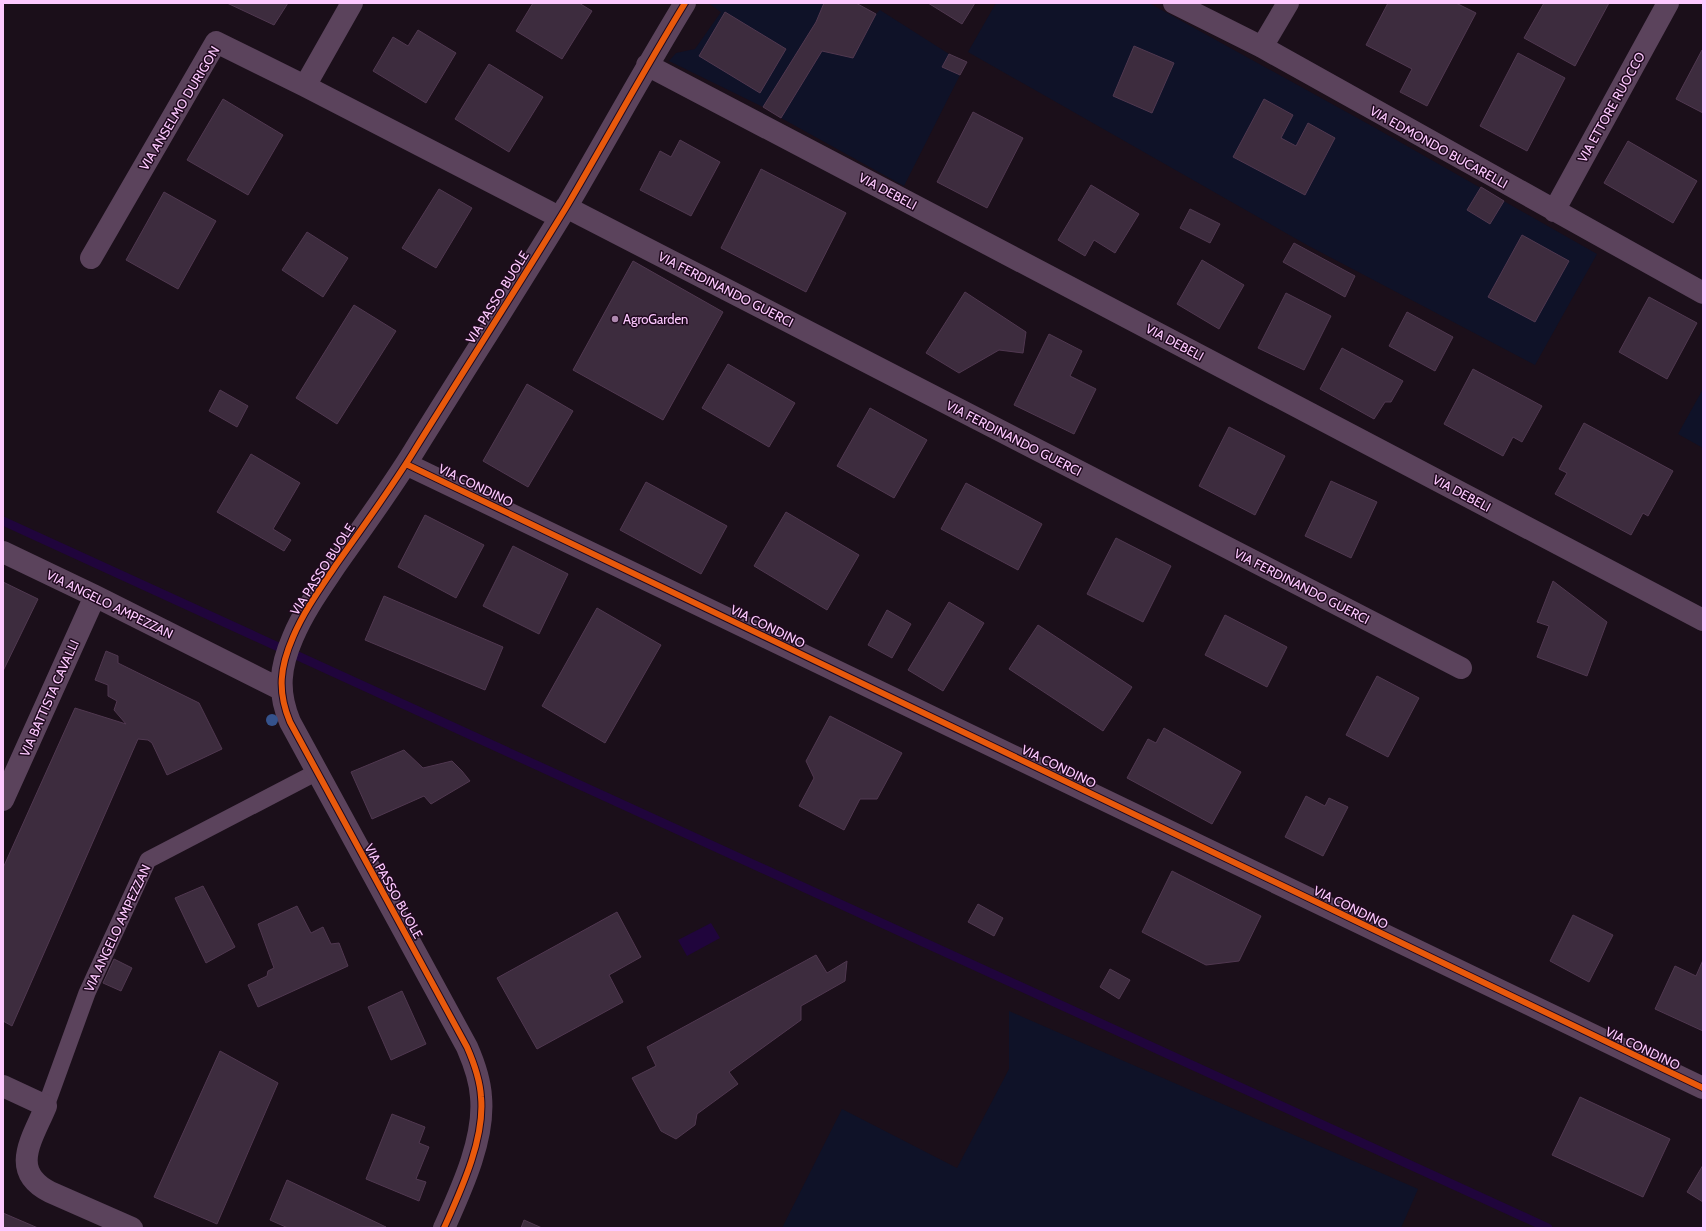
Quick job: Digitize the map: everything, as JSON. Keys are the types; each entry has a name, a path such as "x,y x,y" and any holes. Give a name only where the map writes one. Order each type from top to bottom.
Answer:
{"street":[{"path":"305,86 352,3"},
{"name":"VIA PASSO BUOLE","path":"444,1228 470,1163 479,1131 482,1113 477,1072 466,1048 290,722 282,701 281,682 289,647 310,603 406,464 563,212 647,65 685,3"},
{"name":"VIA EDMONDO BUCARELLI","path":"1174,3 1262,47 1703,294"},
{"path":"1262,47 1288,3"},
{"name":"VIA ETTORE RUOCCO","path":"1554,211 1668,3"},
{"name":"VIA ANSELMO DURIGON","path":"90,258 216,42 563,212"},
{"name":"VIA DEBELI","path":"647,65 1703,620"},
{"name":"VIA FERDINANDO GUERCI","path":"563,212 1461,668"},
{"name":"VIA CONDINO","path":"406,464 1703,1088"},
{"name":"VIA ANGELO AMPEZZAN","path":"3,552 281,682"},
{"name":"VIA BATTISTA CAVALLI","path":"3,800 95,596"},
{"path":"3,1086 46,1106"},
{"name":"VIA ANGELO AMPEZZAN","path":"46,1106 27,1151 26,1162 28,1173 41,1187 132,1228"}],"lane":[{"name":"VIA ANGELO AMPEZZAN","path":"46,1106 87,993 148,860 316,772"}],"shaded area":[{"path":"708,3 824,3 816,22 763,107 669,61 676,53 695,49 721,12"},
{"path":"996,3 1149,3 1370,125 1597,254 1535,365 1307,245 968,52"},
{"path":"880,10 949,54 942,67 960,75 904,186 781,118 822,51 853,58 876,14"},
{"path":"1703,389 1703,448 1678,434"},
{"path":"711,923 720,938 687,956 678,940"},
{"path":"1009,1011 1418,1189 1401,1228 782,1228 842,1109 957,1168 1009,1069"}],"building":[{"path":"227,3 288,3 274,25"},
{"path":"533,3 579,3 592,11 562,59 516,31"},
{"path":"824,3 856,3 876,14 853,58 822,51 781,118 763,107 816,22"},
{"path":"928,3 975,3 962,24"},
{"path":"1388,3 1456,3 1476,13 1427,106 1400,92 1412,69 1366,45"},
{"path":"1544,3 1609,3 1575,66 1524,38"},
{"path":"725,12 786,49 760,93 699,56"},
{"path":"418,30 456,53 426,103 373,71 393,37 408,46"},
{"path":"1134,46 1174,63 1152,113 1113,96"},
{"path":"1702,50 1703,51 1703,113 1676,99"},
{"path":"1518,53 1565,78 1527,151 1480,126"},
{"path":"949,54 967,62 960,75 942,67"},
{"path":"489,64 543,97 509,152 455,119"},
{"path":"223,99 283,135 248,195 187,160"},
{"path":"1264,99 1293,115 1281,138 1296,146 1308,123 1335,138 1305,195 1233,157"},
{"path":"973,112 1023,138 987,208 937,182"},
{"path":"680,140 720,162 691,216 640,190 660,151 671,157"},
{"path":"1628,141 1697,181 1673,223 1604,183"},
{"path":"761,169 846,213 806,292 721,248"},
{"path":"1091,185 1139,214 1115,253 1094,240 1085,256 1058,240"},
{"path":"1481,187 1504,201 1490,224 1467,210"},
{"path":"439,189 472,208 436,268 402,248"},
{"path":"164,192 216,221 178,289 126,260"},
{"path":"1190,209 1220,224 1210,243 1180,228"},
{"path":"307,232 348,258 323,297 282,270"},
{"path":"1522,235 1569,261 1535,322 1488,297"},
{"path":"1294,243 1355,276 1345,297 1283,262"},
{"path":"1202,260 1244,285 1219,329 1177,304"},
{"path":"633,261 723,312 663,420 573,370"},
{"path":"965,292 1026,332 1023,353 999,350 959,373 926,353"},
{"path":"1286,293 1331,316 1304,370 1258,348"},
{"path":"1649,297 1697,323 1667,379 1619,352"},
{"path":"354,305 396,331 337,424 296,398"},
{"path":"1407,312 1453,337 1435,371 1389,346"},
{"path":"1049,334 1082,351 1070,376 1096,389 1074,434 1014,405"},
{"path":"1342,348 1403,381 1391,402 1385,402 1374,419 1320,389"},
{"path":"728,364 795,403 769,447 702,408"},
{"path":"1473,369 1542,406 1522,442 1513,437 1503,456 1444,424"},
{"path":"527,384 573,411 528,487 483,461"},
{"path":"220,390 248,406 237,427 209,411"},
{"path":"870,408 927,440 894,498 837,466"},
{"path":"1584,423 1673,471 1648,516 1643,513 1631,535 1555,494 1567,473 1559,469"},
{"path":"1229,427 1285,456 1255,515 1199,486"},
{"path":"251,454 300,483 273,529 291,540 284,551 217,512"},
{"path":"1331,481 1377,502 1351,558 1305,536"},
{"path":"646,482 727,526 701,574 620,530"},
{"path":"966,483 1042,524 1018,570 941,529"},
{"path":"786,512 859,555 827,610 754,566"},
{"path":"425,515 484,545 456,598 398,567"},
{"path":"1116,538 1171,566 1143,622 1087,594"},
{"path":"513,546 568,574 539,634 483,606"},
{"path":"1553,581 1607,622 1587,676 1537,657 1549,626 1537,622"},
{"path":"3,582 38,599 3,671"},
{"path":"384,596 503,647 485,690 365,640"},
{"path":"949,602 984,623 943,691 908,670"},
{"path":"597,608 661,645 605,743 542,706"},
{"path":"887,610 911,624 892,658 868,645"},
{"path":"1225,615 1287,647 1267,687 1205,655"},
{"path":"1038,625 1132,687 1103,731 1009,669"},
{"path":"106,651 118,656 118,663 199,703 222,749 167,775 152,743 148,740 138,739 12,1026 3,1021 3,868 75,708 126,724 114,710 117,701 108,696 108,685 95,680"},
{"path":"1377,676 1419,698 1388,757 1346,735"},
{"path":"830,716 902,753 877,799 860,799 844,830 799,806 814,778 806,761"},
{"path":"1164,728 1241,772 1212,824 1127,778 1148,739 1156,743"},
{"path":"404,750 423,768 452,761 470,781 431,804 424,796 372,819 351,772"},
{"path":"1306,796 1325,806 1329,798 1348,807 1323,856 1285,837"},
{"path":"1172,871 1261,916 1239,961 1206,965 1142,932"},
{"path":"203,886 235,947 206,963 175,898"},
{"path":"978,904 1003,918 994,936 968,922"},
{"path":"297,906 311,933 323,927 331,944 339,943 348,966 258,1007 248,985 267,976 268,971 274,968 258,924"},
{"path":"617,912 641,957 609,975 623,1002 537,1049 497,978"},
{"path":"1573,915 1613,935 1589,982 1550,961"},
{"path":"816,955 827,973 847,961 845,981 801,1006 801,1020 729,1072 738,1084 697,1114 695,1125 676,1139 661,1131 632,1078 656,1066 647,1047"},
{"path":"114,959 132,968 121,991 103,983"},
{"path":"1703,960 1703,1031 1655,1009 1675,966 1696,976"},
{"path":"1110,969 1130,980 1119,999 1100,987"},
{"path":"402,991 426,1044 391,1060 368,1007"},
{"path":"220,1051 278,1083 217,1224 154,1197"},
{"path":"1580,1097 1670,1139 1643,1197 1552,1155"},
{"path":"392,1114 425,1127 419,1143 429,1147 416,1179 426,1182 419,1201 366,1179"},
{"path":"1703,1165 1703,1202 1687,1192"},
{"path":"287,1180 386,1227 288,1228 270,1220"},
{"path":"3,1213 38,1228 3,1228"},
{"path":"524,1220 542,1228 521,1228"}],"waterway":[{"path":"3,521 1548,1228"}],"cycle path":[{"path":"444,1228 458,1197 476,1147 481,1113 481,1097 476,1071 467,1047 290,722 283,700 283,669 293,637 307,609 405,466 567,206 685,3"},
{"path":"406,464 1703,1088"}],"place":[{"name":"AgroGarden","path":"615,319"}]}
